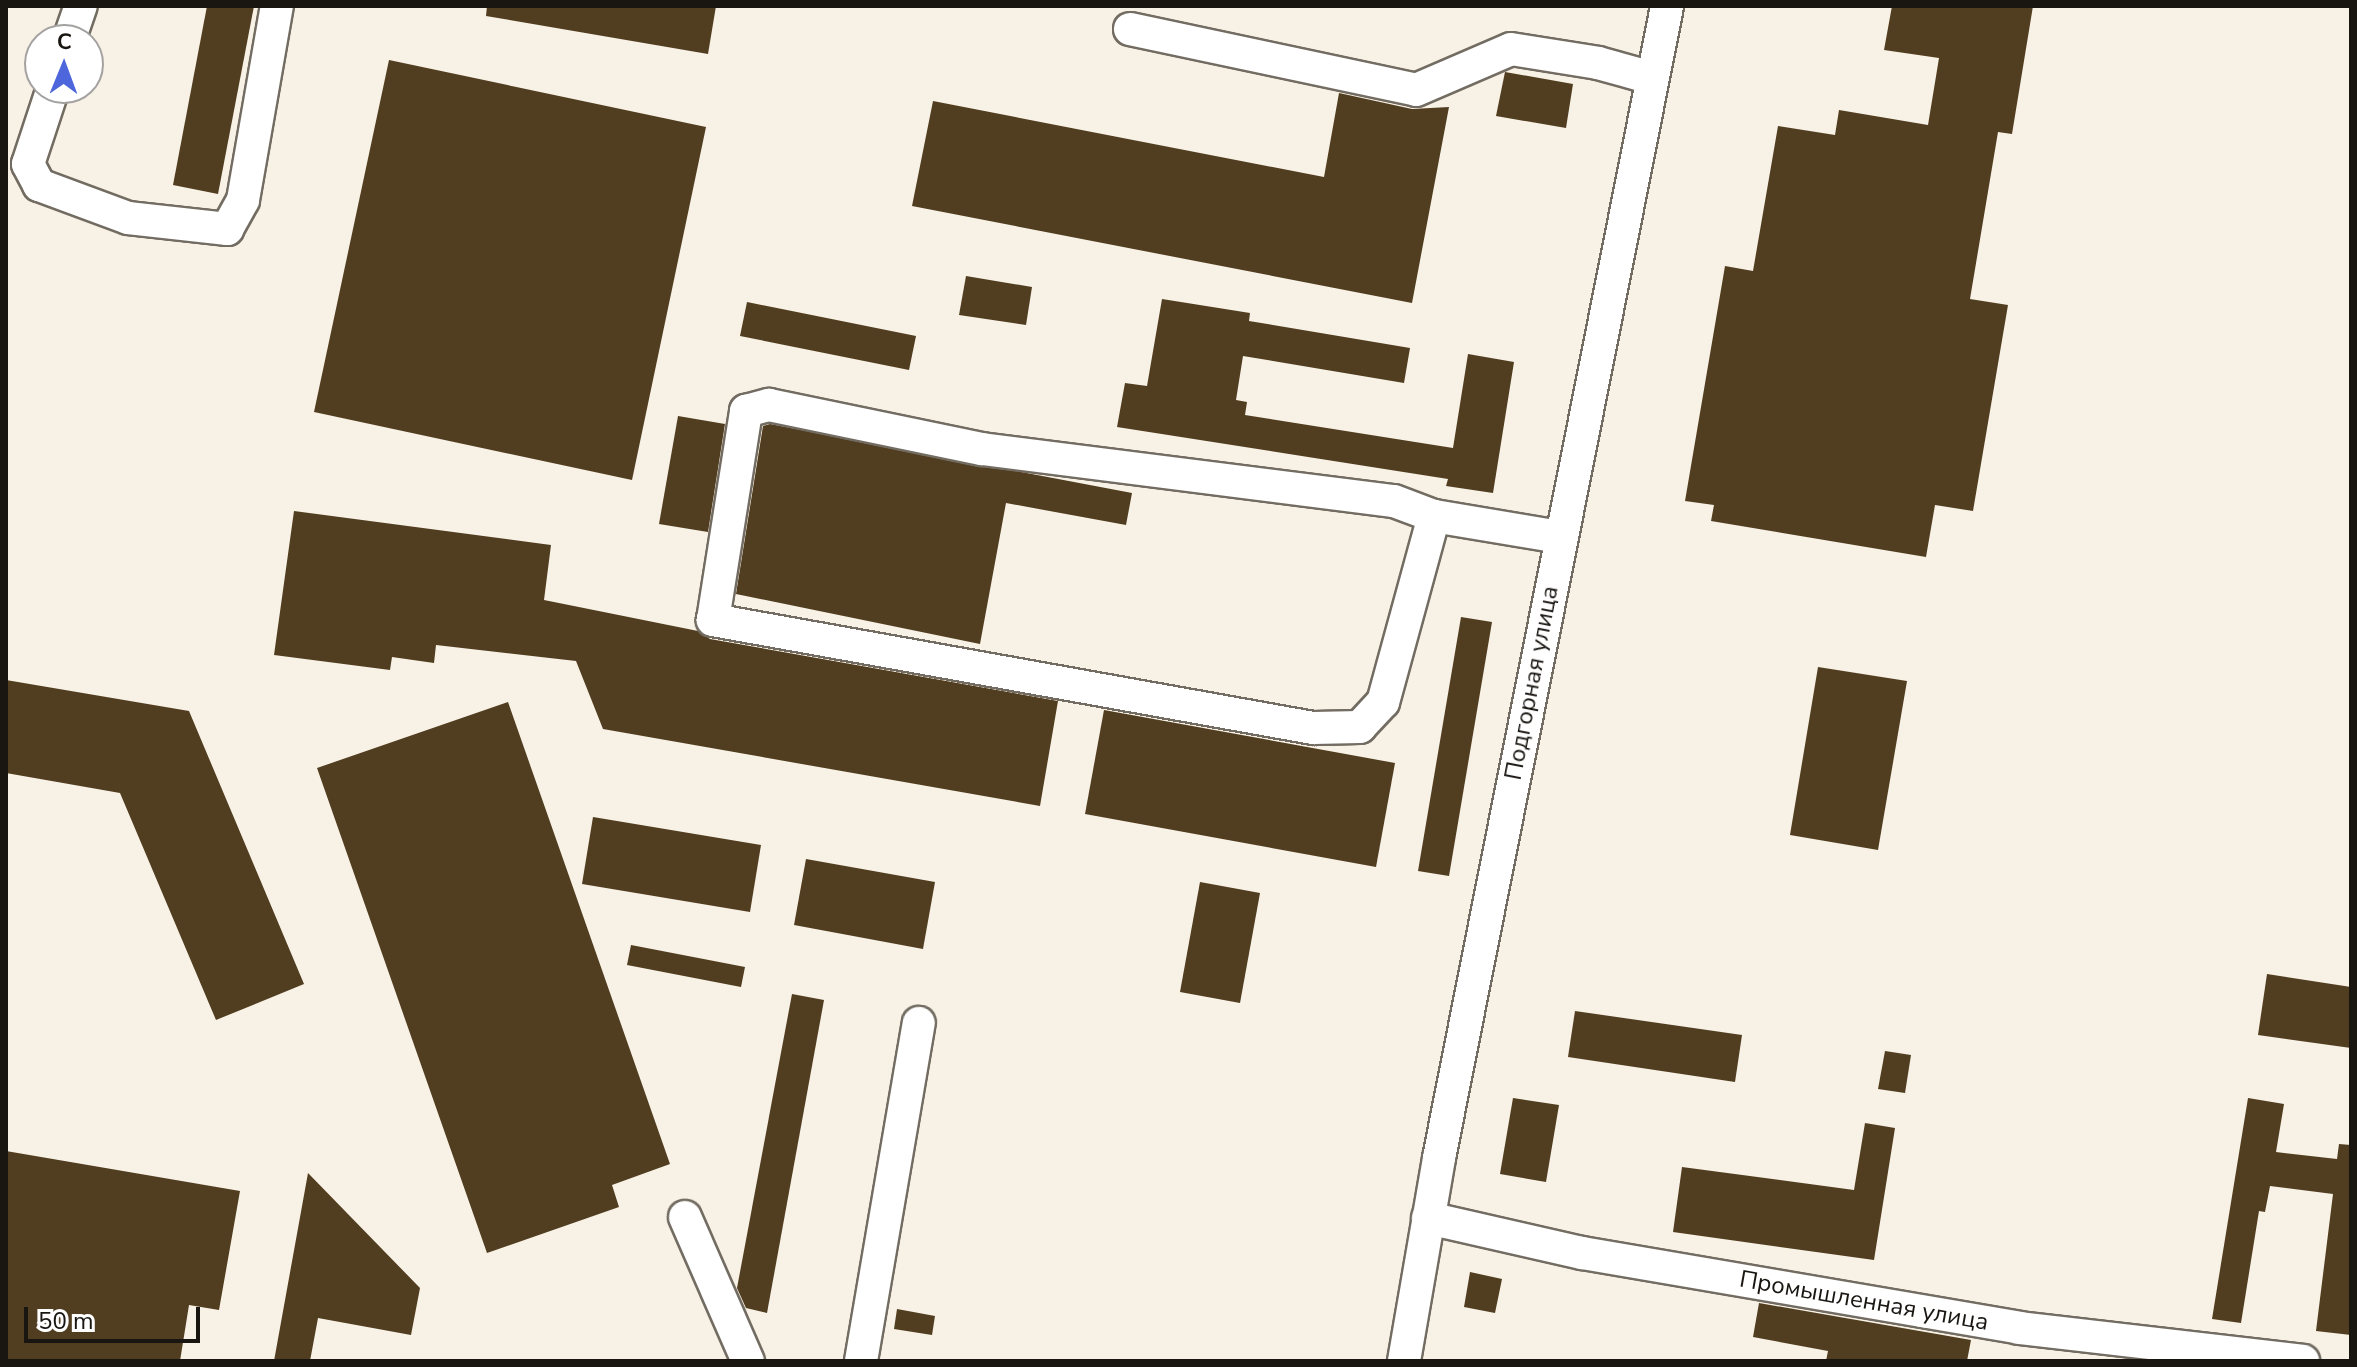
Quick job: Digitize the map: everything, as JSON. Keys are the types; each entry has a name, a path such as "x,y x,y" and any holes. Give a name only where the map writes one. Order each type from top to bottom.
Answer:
{"street":[{"path":"48,104 28,164 39,185 128,218 227,229 243,200 277,6"},
{"name":"Подгорная улица","path":"1404,1361 1428,1218 1560,537 1667,6"},
{"path":"1130,29 1416,90 1511,49 1652,78"},
{"path":"1434,516 1383,702 1360,727 1298,725 713,620 746,411 769,405 982,449 1394,501 1434,516 1560,537"},
{"path":"861,1361 919,1023"},
{"path":"685,1217 748,1361"},
{"name":"Промышленная улица","path":"1428,1218 1582,1253 2019,1328 2303,1361"}],"building":[{"path":"207,6 254,6 218,194 173,185"},
{"path":"487,6 716,6 708,54 486,16"},
{"path":"1892,6 2033,6 2012,134 1998,132 1970,299 2008,305 1973,511 1935,505 1926,557 1711,521 1714,505 1685,501 1725,266 1753,271 1778,126 1835,135 1839,110 1928,125 1939,58 1884,50"},
{"path":"389,60 706,127 632,480 314,412"},
{"path":"1505,72 1573,84 1566,128 1496,116"},
{"path":"1339,93 1412,109 1449,107 1412,303 912,206 933,101 1324,177"},
{"path":"966,276 1032,287 1026,325 959,315"},
{"path":"1162,299 1250,313 1249,321 1410,348 1404,383 1243,356 1236,400 1247,402 1245,415 1453,448 1468,354 1514,362 1493,493 1446,486 1448,479 1117,427 1125,383 1147,386"},
{"path":"747,302 916,336 909,370 740,336"},
{"path":"678,416 725,424 708,532 659,524"},
{"path":"770,424 1132,493 1126,525 1006,503 980,644 736,594 763,426"},
{"path":"294,511 551,545 544,600 698,631 710,639 1058,701 1040,806 603,729 576,661 436,645 434,663 392,657 390,670 274,655"},
{"path":"1461,617 1492,622 1449,876 1418,871"},
{"path":"1818,667 1907,681 1878,850 1790,835"},
{"path":"6,680 189,711 304,984 216,1020 120,793 6,773"},
{"path":"508,702 670,1164 612,1185 619,1207 487,1253 317,768"},
{"path":"1104,710 1395,763 1376,867 1085,814"},
{"path":"593,817 761,845 750,912 582,884"},
{"path":"806,859 935,882 923,949 794,925"},
{"path":"1200,882 1260,893 1240,1003 1180,992"},
{"path":"631,945 745,967 741,987 627,965"},
{"path":"2267,974 2351,987 2351,1048 2258,1035"},
{"path":"792,994 824,1000 767,1313 746,1308 737,1288"},
{"path":"1575,1011 1742,1035 1735,1082 1568,1057"},
{"path":"1885,1051 1911,1055 1905,1093 1878,1089"},
{"path":"1513,1098 1559,1105 1546,1182 1500,1174"},
{"path":"2248,1098 2284,1104 2276,1152 2337,1159 2339,1144 2351,1145 2351,1335 2316,1331 2333,1194 2270,1186 2265,1212 2259,1211 2241,1323 2212,1319"},
{"path":"1865,1123 1895,1128 1874,1260 1673,1232 1682,1167 1854,1190"},
{"path":"6,1151 240,1191 219,1310 189,1305 180,1361 6,1361"},
{"path":"308,1173 420,1288 411,1335 318,1318 310,1361 274,1361"},
{"path":"1470,1272 1502,1279 1495,1313 1464,1307"},
{"path":"1759,1303 1971,1340 1967,1361 1826,1361 1828,1351 1753,1337"},
{"path":"897,1309 935,1316 932,1335 894,1329"}]}
